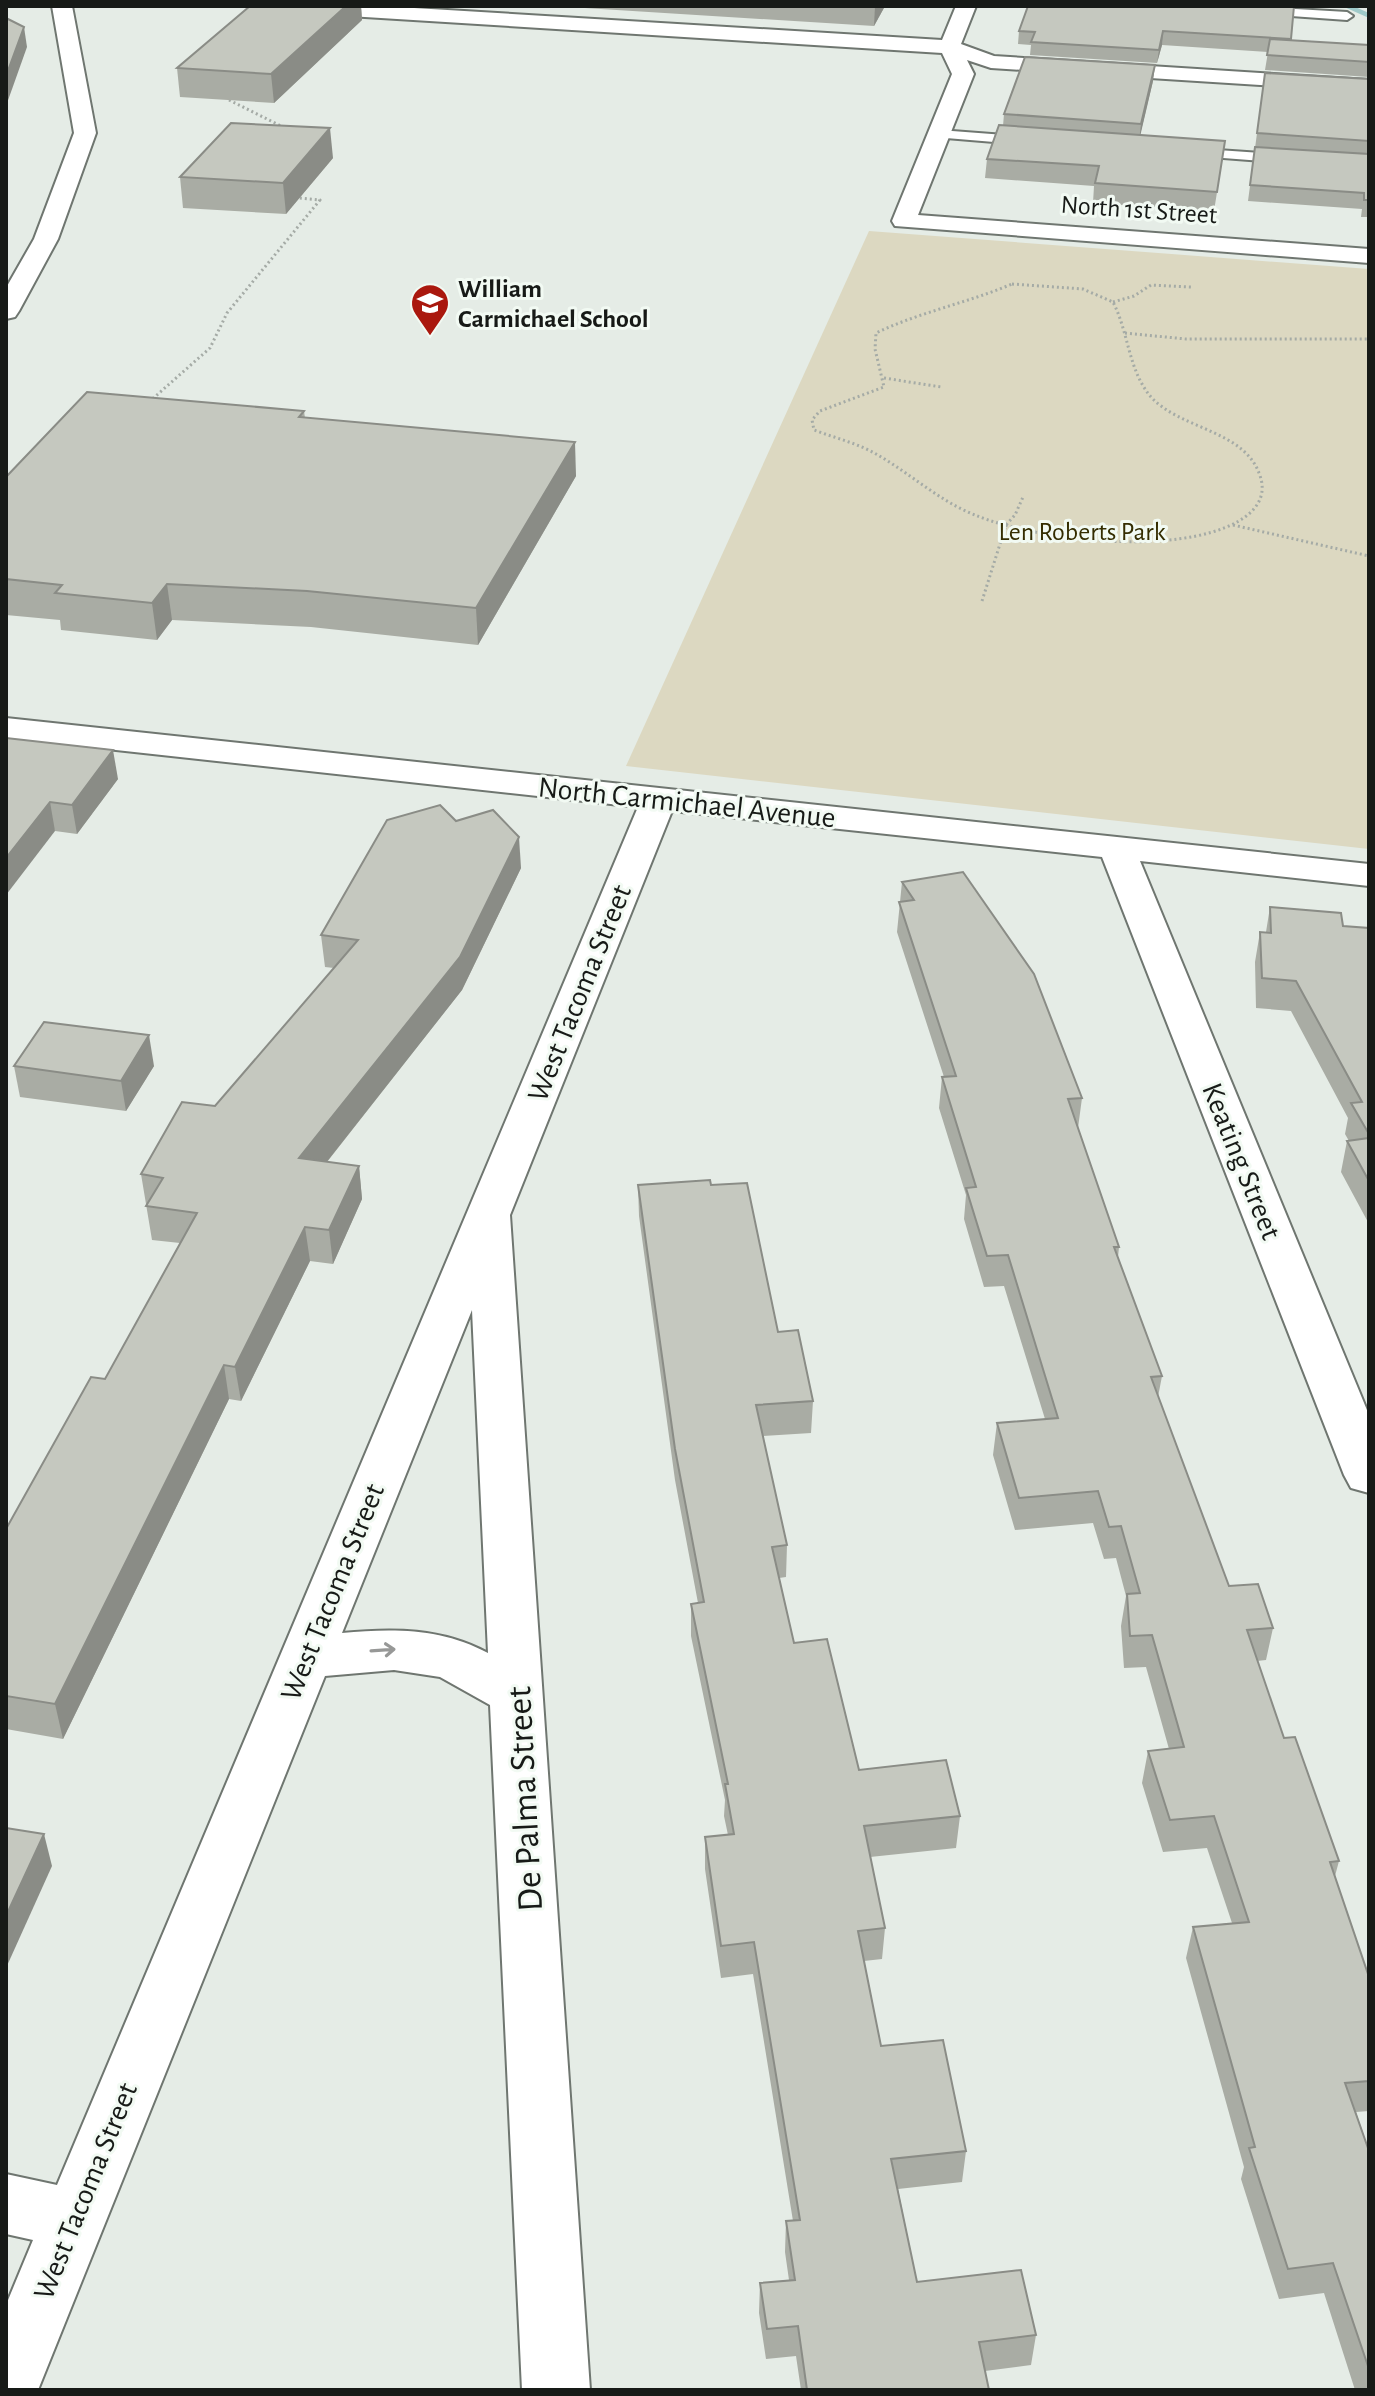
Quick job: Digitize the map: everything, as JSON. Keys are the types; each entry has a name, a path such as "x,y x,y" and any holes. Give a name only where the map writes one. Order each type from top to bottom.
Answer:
{"street":[{"path":"6,311 46,239 85,133 62,6"},
{"path":"284,6 420,10 950,47 991,62 1369,86"},
{"path":"939,134 963,74 950,47 966,6"},
{"name":"North 1st Street","path":"939,134 904,221 1369,256"},
{"name":"North Carmichael Avenue","path":"6,728 1369,875"},
{"name":"West Tacoma Street","path":"16,2380 74,2219 659,799"},
{"name":"Keating Street","path":"1116,847 1369,1475"},
{"name":"De Palma Street","path":"490,1208 556,2390"},
{"path":"305,1657 394,1649 451,1658 517,1694"},
{"path":"6,2204 74,2219"}],"lane":[{"path":"1190,6 1347,16"},
{"path":"939,134 1050,142"},
{"path":"1178,151 1305,160"}],"path":[{"path":"229,100 293,132"},
{"path":"142,408 210,348 227,313 320,200 299,198"},
{"path":"1012,284 1083,289 1113,302 1125,323 1133,371 1154,401 1227,442 1254,461 1264,485 1261,499 1257,508 1232,525 1191,537 1143,540 1070,537 1006,525 974,515 860,445 814,430 812,420 820,411 884,387 884,378 874,354 876,333 905,319 971,301 1012,284"},
{"path":"1113,302 1134,296 1151,285 1191,287"},
{"path":"1125,333 1187,340 1288,337 1369,339"},
{"path":"884,378 941,387"},
{"path":"982,601 1006,525 1015,515 1023,497"},
{"path":"1232,525 1369,556"}],"green space":[{"name":"Len Roberts Park","path":"869,231 1369,269 1369,849 626,766"}],"building":[{"path":"250,6 346,6 271,74 177,68"},
{"path":"1028,6 1294,6 1291,39 1163,31 1159,50 1031,42 1035,32 1019,31"},
{"path":"6,18 24,27 6,76"},
{"path":"1270,39 1369,45 1369,62 1267,55"},
{"path":"1025,57 1155,65 1141,124 1004,114"},
{"path":"1265,73 1369,79 1369,141 1257,133"},
{"path":"231,123 330,128 283,183 180,177"},
{"path":"999,125 1225,141 1217,192 1095,183 1099,166 987,159"},
{"path":"1255,147 1369,154 1369,200 1364,200 1364,193 1250,185"},
{"path":"87,392 304,411 299,417 575,442 476,608 307,591 167,584 152,603 55,593 62,585 6,579 6,477"},
{"path":"6,738 113,750 72,805 50,802 6,858"},
{"path":"440,805 456,821 493,810 519,837 460,957 299,1158 359,1166 329,1230 305,1227 235,1367 224,1365 55,1704 6,1696 6,1529 91,1377 105,1379 197,1213 146,1206 163,1178 141,1174 182,1102 215,1106 358,940 321,935 387,820"},
{"path":"963,872 1034,974 1082,1098 1068,1099 1119,1247 1114,1247 1162,1376 1151,1377 1229,1586 1258,1584 1273,1628 1247,1630 1284,1738 1295,1737 1339,1861 1330,1862 1369,1977 1369,2081 1345,2083 1369,2151 1369,2369 1333,2263 1288,2269 1249,2148 1255,2147 1193,1927 1249,1922 1214,1816 1170,1820 1148,1751 1184,1747 1152,1635 1130,1636 1127,1594 1140,1593 1121,1526 1109,1527 1098,1491 1019,1498 997,1423 1058,1418 1008,1255 987,1256 966,1188 976,1187 942,1077 956,1076 899,902 914,900 902,882"},
{"path":"1270,907 1341,913 1343,926 1369,928 1369,1134 1351,1103 1362,1102 1296,981 1262,978 1260,932 1271,933"},
{"path":"44,1022 149,1035 121,1081 14,1066"},
{"path":"1369,1138 1369,1181 1347,1141"},
{"path":"710,1180 711,1185 747,1183 778,1332 798,1330 813,1401 756,1405 787,1545 772,1547 794,1643 827,1639 859,1770 946,1760 960,1816 864,1826 885,1928 858,1931 881,2046 943,2040 966,2151 891,2159 917,2282 1021,2270 1036,2335 979,2342 989,2390 807,2390 798,2326 767,2329 760,2283 795,2280 786,2221 800,2220 754,1942 721,1946 705,1837 734,1834 725,1784 728,1784 691,1604 704,1602 675,1449 638,1185"},
{"path":"6,1828 44,1834 6,1916"}],"waterway":[{"path":"1346,6 1369,16"}],"place":[{"name":"William Carmichael School","path":"430,337"}]}
